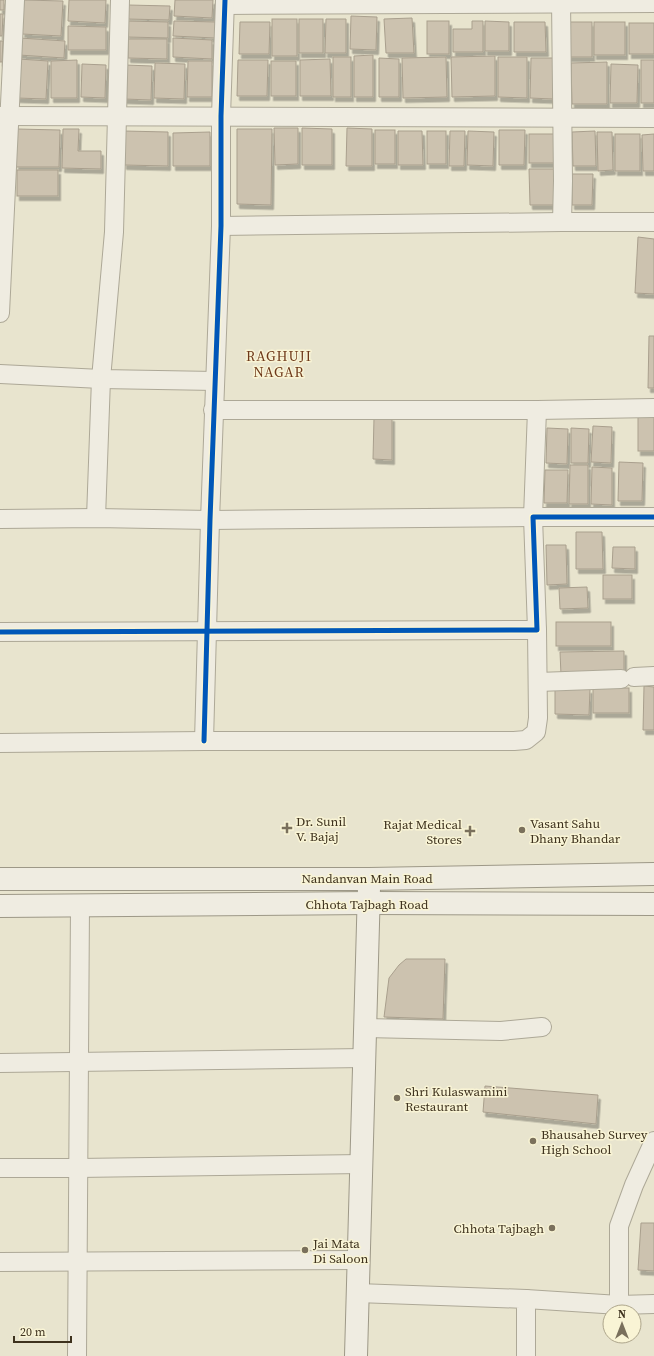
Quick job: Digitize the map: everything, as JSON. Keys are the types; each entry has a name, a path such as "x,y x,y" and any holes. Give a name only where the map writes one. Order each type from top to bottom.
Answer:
{"main road":[{"name":"Nandanvan Main Road","path":"0,879 370,879 654,874"},
{"path":"356,1356 370,879"},
{"name":"Chhota Tajbagh Road","path":"0,906 369,903 654,904"}],"street":[{"path":"0,313 5,116 15,0"},
{"path":"96,518 101,379 114,232 120,0"},
{"path":"561,2 562,222"},
{"path":"204,741 213,410 221,226 221,116 225,3 561,2 654,4"},
{"path":"5,116 654,118"},
{"path":"221,226 654,222"},
{"path":"0,374 101,379 214,381"},
{"path":"213,410 537,410 654,408"},
{"path":"0,743 526,740 536,732 538,718 533,517 537,410"},
{"path":"0,519 96,518 210,520 654,517"},
{"path":"0,632 207,630 537,630"},
{"path":"538,682 654,676"},
{"path":"77,1356 80,905"},
{"path":"365,1028 501,1032 542,1027"},
{"path":"0,1063 364,1058"},
{"path":"619,1304 619,1226 634,1185 654,1141"},
{"path":"0,1168 362,1164"},
{"path":"0,1262 358,1260"},
{"path":"357,1293 526,1299 604,1304"},
{"path":"526,1299 526,1356"},
{"path":"642,1304 654,1304"}],"building":[{"path":"0,0 4,0 4,10 0,10"},
{"path":"24,0 63,1 61,36 22,34"},
{"path":"69,0 106,0 105,23 68,21"},
{"path":"175,0 213,0 212,18 174,16"},
{"path":"128,5 170,6 169,20 127,19"},
{"path":"0,14 3,14 2,36 0,36"},
{"path":"351,16 377,17 376,50 350,49"},
{"path":"412,18 414,53 386,53 384,19"},
{"path":"272,19 297,19 297,56 272,56"},
{"path":"299,19 323,19 323,53 299,53"},
{"path":"326,19 346,19 346,53 325,53"},
{"path":"127,21 168,22 168,38 127,37"},
{"path":"174,21 216,22 215,38 173,36"},
{"path":"427,21 449,21 449,54 427,54"},
{"path":"472,21 483,21 483,52 453,52 453,29 472,29"},
{"path":"485,21 509,22 509,51 485,51"},
{"path":"240,22 270,22 269,54 239,54"},
{"path":"514,22 545,22 546,52 514,52"},
{"path":"567,22 592,22 592,57 567,57"},
{"path":"594,22 625,22 625,55 594,55"},
{"path":"629,23 654,23 654,54 629,54"},
{"path":"68,26 106,27 106,50 68,50"},
{"path":"20,38 65,41 64,58 19,55"},
{"path":"173,38 212,40 212,59 173,57"},
{"path":"128,39 167,39 167,59 128,58"},
{"path":"0,41 3,41 2,62 0,62"},
{"path":"373,55 373,97 354,97 354,56"},
{"path":"495,56 495,96 452,97 451,57"},
{"path":"333,57 351,57 351,97 333,97"},
{"path":"446,57 447,97 403,98 402,58"},
{"path":"498,57 527,57 527,98 498,97"},
{"path":"379,58 399,59 399,97 379,97"},
{"path":"531,58 554,58 553,99 530,98"},
{"path":"19,59 48,61 46,99 17,98"},
{"path":"330,59 331,96 300,96 300,60"},
{"path":"77,60 77,98 51,98 51,61"},
{"path":"238,60 268,60 267,96 237,96"},
{"path":"641,60 654,60 654,103 641,103"},
{"path":"188,61 212,61 212,97 187,97"},
{"path":"271,61 296,61 296,96 271,96"},
{"path":"607,62 607,104 572,104 571,63"},
{"path":"155,63 185,64 184,99 154,98"},
{"path":"82,64 106,65 105,98 81,97"},
{"path":"611,64 638,65 637,103 610,103"},
{"path":"125,65 152,66 151,100 124,99"},
{"path":"274,128 298,128 298,164 275,165"},
{"path":"302,128 332,129 332,165 302,165"},
{"path":"347,128 372,129 372,166 346,166"},
{"path":"17,129 60,130 59,167 16,167"},
{"path":"63,129 79,129 78,151 101,151 101,169 62,168"},
{"path":"237,129 272,129 271,205 237,204"},
{"path":"375,130 395,130 395,164 375,164"},
{"path":"499,130 525,130 524,165 499,165"},
{"path":"124,131 168,132 168,166 124,165"},
{"path":"398,131 422,131 423,165 398,165"},
{"path":"427,131 446,131 446,164 427,164"},
{"path":"450,131 465,131 464,166 449,166"},
{"path":"468,131 494,132 493,166 467,165"},
{"path":"595,131 596,166 573,166 572,132"},
{"path":"210,132 210,166 173,166 173,133"},
{"path":"597,132 612,132 613,170 598,171"},
{"path":"529,134 558,134 558,163 529,163"},
{"path":"615,134 640,134 640,171 615,171"},
{"path":"654,134 654,171 643,171 642,135"},
{"path":"529,169 555,169 555,205 530,205"},
{"path":"17,170 58,170 58,196 17,196"},
{"path":"572,174 593,174 592,205 572,205"},
{"path":"638,237 654,239 654,294 635,293"},
{"path":"649,336 654,336 654,388 648,388"},
{"path":"392,417 392,460 373,459 374,418"},
{"path":"638,417 654,417 654,451 638,451"},
{"path":"593,426 612,427 611,463 591,462"},
{"path":"547,428 568,429 567,464 546,463"},
{"path":"571,428 589,429 588,463 571,463"},
{"path":"619,462 643,463 642,501 618,501"},
{"path":"570,465 588,465 588,504 569,504"},
{"path":"592,467 612,468 612,505 591,504"},
{"path":"545,470 568,470 567,503 544,503"},
{"path":"576,532 602,532 603,569 576,569"},
{"path":"546,545 566,545 567,584 547,585"},
{"path":"613,547 635,547 635,569 612,568"},
{"path":"603,575 632,575 632,599 603,599"},
{"path":"587,587 588,608 560,609 559,588"},
{"path":"556,622 611,622 611,646 556,646"},
{"path":"624,651 624,674 561,675 560,652"},
{"path":"644,686 654,687 654,730 643,730"},
{"path":"593,688 629,688 629,713 593,713"},
{"path":"555,689 590,689 589,715 555,714"},
{"path":"406,959 445,959 443,1019 384,1017 389,978 399,965"},
{"path":"485,1086 598,1095 596,1124 483,1112"},
{"path":"641,1223 654,1223 654,1271 638,1270"}],"cycle path":[{"path":"204,741 210,520 221,226 221,116 225,0"},
{"path":"0,632 537,630 533,517 654,517"}],"place":[{"name":"Dr. Sunil V. Bajaj","path":"287,828"},
{"name":"Vasant Sahu Dhany Bhandar","path":"522,830"},
{"name":"Rajat Medical Stores","path":"470,831"},
{"name":"Shri Kulaswamini Restaurant","path":"397,1098"},
{"name":"Bhausaheb Survey High School","path":"533,1141"},
{"name":"Chhota Tajbagh","path":"552,1228"},
{"name":"Jai Mata Di Saloon","path":"305,1250"}],"district":[{"name":"RAGHUJI NAGAR","path":"279,364"}]}
